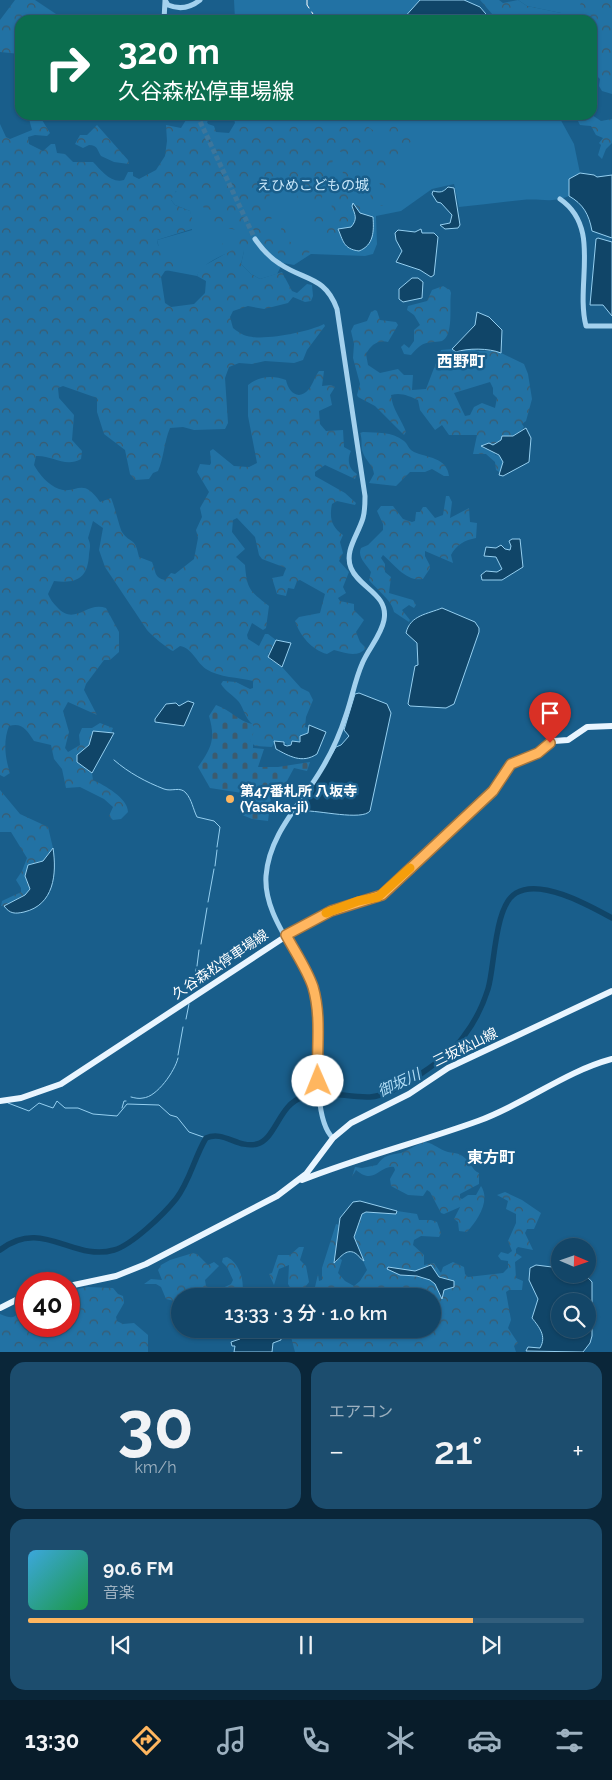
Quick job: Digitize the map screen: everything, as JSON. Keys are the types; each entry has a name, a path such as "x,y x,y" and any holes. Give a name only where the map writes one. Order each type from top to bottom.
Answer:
{"main road":[{"name":"久谷森松停車場線","path":"0,1101 15,1100 61,1084 286,935 331,911 382,895 493,791 513,762 538,753 554,741 568,740 587,727 612,726"},
{"name":"三坂松山線","path":"312,1172 334,1138 351,1123 409,1094 448,1068 612,991"},
{"name":"三坂松山線","path":"80,1284 116,1276 146,1264 277,1196 312,1172 478,1121 586,1067 612,1059"},
{"path":"0,1308 15,1300"}],"street":[{"path":"165,0 168,5 179,8 186,8 200,0"},
{"path":"164,15 165,0"},
{"path":"560,199 575,212 582,228 586,326 612,326"},
{"path":"254,239 279,264 323,286 335,304 365,490 364,513 350,550 350,563 357,577 378,597 384,607 385,616 382,626 360,669 343,723 328,758 280,832 269,857 267,886 275,913 309,977 315,998 318,1020 318,1081 327,1130 334,1138"}],"green space":[{"path":"15,0 35,0 58,15 15,15 15,54 0,52 0,20"},
{"path":"234,0 420,0 406,15 235,15"},
{"path":"480,0 499,0 503,3 518,0 527,6 561,13 561,15 493,15"},
{"path":"518,0 583,1 577,15 561,15 561,13 527,6"},
{"path":"582,0 612,0 612,94 602,91 599,86 600,79 597,76 597,15 576,15"},
{"path":"597,118 601,121 612,119 612,143 606,149 602,159 598,155 601,145 599,143 603,138 596,135 591,126 580,125 578,120 597,120"},
{"path":"29,120 42,120 50,133 47,136 35,135 28,137 29,144 43,151 51,144 55,144 57,153 65,154 73,162 93,162 107,176 119,181 124,180 128,172 133,172 133,176 139,179 156,170 165,156 167,141 166,125 181,128 186,120 209,120 208,124 214,126 216,132 229,133 235,123 234,120 277,120 274,129 280,131 287,130 293,122 300,120 359,120 374,131 373,134 362,139 360,143 364,151 411,135 413,139 392,166 387,169 385,204 382,206 370,201 371,190 380,190 381,186 367,163 361,162 361,171 358,171 337,148 332,152 333,160 321,201 317,205 300,203 293,186 274,187 270,190 269,203 275,214 268,223 267,236 274,238 279,236 287,209 288,237 290,242 301,251 313,246 318,248 294,260 282,259 275,248 263,245 233,245 215,254 214,250 237,235 238,230 211,226 203,222 204,217 209,217 211,210 176,191 171,200 175,205 190,211 195,228 157,240 158,245 169,256 189,256 192,260 188,265 165,271 161,277 165,303 171,307 194,304 205,293 206,281 197,276 200,268 234,249 240,248 244,251 241,264 251,274 260,279 282,272 292,291 297,293 307,284 312,285 313,296 311,301 305,302 293,297 288,303 264,309 248,306 233,311 230,317 233,328 245,335 275,337 298,333 324,324 325,326 307,350 303,360 294,363 265,361 252,364 239,363 229,367 225,378 228,423 225,429 194,430 183,427 170,428 158,471 153,473 149,479 135,480 130,474 125,450 104,434 97,412 97,398 63,386 58,388 59,398 74,415 72,440 82,451 81,459 64,462 36,456 34,465 44,479 59,489 84,488 94,494 100,502 111,498 122,532 134,543 139,557 152,562 156,574 161,579 165,580 171,573 175,574 194,559 198,538 196,530 202,517 200,508 209,492 197,472 200,464 210,465 210,451 213,449 234,466 249,467 257,463 248,416 248,385 252,382 266,377 281,378 286,380 294,394 301,395 309,389 319,371 324,371 322,386 331,385 335,387 330,395 332,405 319,411 320,424 326,431 343,430 344,447 351,451 349,464 357,474 355,479 325,465 315,472 315,476 345,493 356,503 355,505 337,501 332,504 331,514 334,526 343,535 340,542 343,553 339,561 349,572 343,587 346,593 338,598 340,601 354,604 354,610 364,620 356,632 360,642 366,648 359,653 351,654 334,650 327,654 307,642 295,621 299,617 320,613 325,594 300,580 297,581 294,589 288,588 286,596 277,594 272,578 283,576 286,568 262,559 259,555 255,537 237,518 233,520 232,532 245,549 236,557 245,565 248,585 269,606 266,628 263,630 252,623 247,635 248,639 259,646 265,634 276,640 271,652 268,653 269,659 282,667 301,688 309,692 313,700 306,717 305,727 309,728 308,733 300,737 299,742 291,742 289,746 282,741 275,741 272,747 255,746 250,741 252,724 239,702 221,684 223,681 236,682 250,689 253,688 253,681 211,672 184,647 180,646 173,651 147,630 105,567 99,550 103,528 93,521 88,538 90,546 84,574 75,580 54,581 48,594 57,607 69,615 92,608 106,608 119,632 119,652 110,660 104,660 86,684 84,690 97,715 68,702 63,711 69,732 65,748 68,752 80,745 79,735 82,728 92,728 100,723 113,728 111,733 105,732 77,756 77,762 92,773 93,780 115,793 124,802 128,812 121,819 113,820 109,816 113,807 104,799 80,787 66,788 62,769 54,759 51,745 34,741 21,726 9,726 5,749 10,773 4,777 0,775 0,124 6,137 10,139 32,130"},
{"name":"えひめこどもの城","path":"255,120 561,120 574,144 580,173 569,179 569,196 556,200 522,200 459,207 454,184 432,189 401,211 376,216 377,244 373,254 365,256 311,254 294,265 283,263 277,274 260,279 251,274 241,264 244,251 231,252 217,258 204,266 197,276 165,270 157,240 192,230 190,211 175,205 171,200 171,196"},
{"path":"375,120 406,120 402,128 392,135 382,135 383,126"},
{"path":"97,125 128,160 129,164 114,162 101,156 94,146 89,145 83,148 75,144 80,135 87,135"},
{"path":"346,168 361,198 360,210 354,204 355,222 351,227 340,232 339,237 333,239 332,244 339,247 337,251 327,246 324,232 321,229 315,230 313,219 306,212 327,213 332,209 331,201 334,188 344,179 342,169"},
{"path":"443,286 450,290 451,293 450,327 446,338 442,341 422,345 411,355 404,354 401,347 404,344 409,348 414,341 414,330 420,325 414,315 407,310 408,306 427,301 432,290"},
{"path":"375,310 380,320 396,322 398,325 388,342 375,344 370,348 366,354 368,365 380,373 398,369 404,375 413,375 412,390 426,389 441,350 452,349 456,352 470,348 477,351 497,351 524,364 528,374 532,399 526,421 522,424 524,427 521,431 493,445 485,444 483,448 494,451 495,455 501,456 503,462 501,473 496,470 495,462 486,454 473,454 477,435 449,435 442,425 435,430 420,410 418,400 402,394 391,395 393,405 406,432 404,435 375,406 358,397 360,384 353,358 354,344 351,331 354,325 367,321 371,312","holes":["490,382 493,394 497,398 495,408 482,403 474,407 470,415 465,416 454,393"]},
{"path":"360,433 384,433 399,438 414,452 436,459 445,465 449,476 444,476 432,469 425,472 410,472 396,486 369,483 374,474 362,450"},
{"path":"446,496 449,496 452,502 450,518 469,508 470,522 477,523 476,538 455,548 451,555 453,563 425,551 430,568 423,579 417,579 401,572 383,555 381,558 385,564 385,572 391,577 389,593 413,600 416,605 414,608 409,605 402,610 410,620 409,622 394,612 387,599 369,580 371,572 361,557 360,551 361,548 368,545 383,530 383,524 377,511 381,506 393,506 403,519 412,522 415,521 416,512 420,512 423,507 426,507 435,518 443,515"},
{"path":"216,705 252,724 255,729 250,741 253,742 253,748 264,749 258,767 278,767 310,762 307,771 294,768 281,792 272,790 268,821 252,819 240,814 242,793 210,788 198,767 211,743 212,731 209,716"},
{"path":"0,790 20,814 48,827 53,848 43,861 29,864 26,879 30,884 28,893 4,906 1,906 2,901 21,892 21,888 16,880 27,858 11,832 0,832"},
{"path":"423,1142 460,1155 479,1173 479,1184 460,1194 462,1199 468,1195 476,1195 481,1186 484,1192 482,1210 467,1232 459,1231 458,1222 454,1219 460,1207 444,1214 441,1213 430,1192 427,1190 423,1196 408,1195 391,1186 390,1179 395,1170 394,1167 384,1169 372,1176 362,1174 356,1170 352,1177 355,1167 362,1168 377,1165 387,1156 401,1153"},
{"path":"505,1192 522,1200 541,1213 534,1229 527,1229 525,1233 533,1250 518,1247 516,1249 516,1253 522,1257 515,1262 516,1278 523,1281 522,1290 509,1290 506,1292 511,1320 508,1328 518,1343 514,1346 516,1352 295,1352 291,1338 441,1338 441,1288 312,1288 315,1287 318,1274 319,1281 322,1280 322,1268 336,1224 339,1225 336,1261 339,1258 342,1260 338,1273 345,1281 354,1286 360,1281 367,1270 358,1248 355,1232 359,1217 366,1212 396,1214 397,1211 417,1214 419,1220 437,1222 441,1233 439,1237 421,1236 414,1240 413,1245 424,1255 424,1265 434,1263 441,1273 443,1267 453,1262 464,1267 465,1274 468,1277 503,1273 508,1268 508,1261 501,1260 498,1256 501,1252 508,1254 512,1251 508,1241 516,1223 516,1214 506,1209 508,1201 497,1195"},
{"path":"299,1247 304,1247 300,1260 306,1266 309,1282 304,1288 290,1288 288,1284 289,1265 279,1269 274,1285 269,1274 272,1273 278,1255 290,1255"},
{"path":"193,1253 197,1254 208,1265 214,1262 219,1266 205,1280 206,1286 210,1288 171,1288 171,1300 166,1299 161,1287 156,1284 144,1284 151,1279 162,1280 158,1270 161,1265 170,1260"},
{"path":"227,1257 235,1264 241,1274 243,1288 222,1288 231,1284 233,1280 227,1267 222,1262 223,1258"},
{"path":"80,1288 113,1288 118,1294 123,1296 124,1303 116,1317 117,1321 123,1324 134,1323 148,1335 148,1352 0,1352 0,1314 10,1317 15,1316 15,1337 80,1337"}],"shaded area":[{"path":"420,0 464,0 480,7 487,15 406,15"},
{"path":"580,173 597,177 612,175 612,238 592,231 585,210 569,196 569,179"},
{"path":"448,187 454,188 460,225 458,228 445,229 440,225 450,223 452,215 441,203 437,202 432,194 433,191 442,192"},
{"path":"353,203 360,213 373,217 372,237 368,245 359,251 347,246 338,229 351,227 355,222"},
{"path":"421,229 422,233 434,233 438,237 434,275 431,277 420,270 396,262 402,251 396,240 395,233 398,230 415,232"},
{"path":"596,239 612,242 612,316 603,305 590,305"},
{"path":"412,278 418,278 423,282 422,298 403,302 399,299 399,289"},
{"path":"477,312 489,317 502,330 501,353 478,349 456,352 452,349 475,325"},
{"path":"526,428 531,438 529,462 503,476 499,475 503,462 499,455 481,446 489,443 493,445 501,440 502,436 513,436"},
{"path":"520,539 523,567 502,580 482,580 481,575 486,571 497,572 502,569 496,557 484,556 486,547 496,548 501,545 505,549 510,550 509,541"},
{"path":"442,608 475,622 479,632 454,704 446,708 410,706 408,704 415,666 418,665 417,643 406,633 411,622 415,619"},
{"path":"276,640 291,643 282,667 268,657"},
{"path":"359,693 387,704 391,713 370,811 365,814 349,815 304,811 302,804 336,747 341,745 349,736 344,730 355,694"},
{"path":"188,701 194,703 184,726 155,722 155,719 166,704 176,703 179,706"},
{"path":"309,725 326,732 317,754 301,759 276,749 274,741 284,742 284,745 287,746 291,745 292,741 300,742 300,736 308,733"},
{"path":"93,731 114,733 92,773 77,762 77,755 89,745"},
{"path":"53,848 53,878 51,887 42,903 24,912 13,913 8,911 4,906 25,895 30,889 25,876 28,865 43,861"},
{"path":"360,1201 397,1211 396,1214 366,1212 362,1214 354,1237 364,1261 355,1253 349,1252 343,1254 334,1263 340,1218 353,1202"},
{"path":"431,1265 439,1277 454,1281 454,1287 444,1290 442,1299 441,1288 437,1288 430,1280 417,1276 400,1275 387,1269 388,1267 415,1271"},
{"path":"536,1265 551,1267 551,1283 592,1283 592,1293 551,1293 551,1338 591,1338 583,1352 526,1351 528,1347 540,1348 543,1340 541,1332 532,1318 538,1299 529,1280 530,1268"},
{"path":"281,1338 281,1340 273,1343 272,1352 234,1352 235,1346 232,1346 231,1342 240,1339"}],"waterway":[{"path":"114,760 132,773 157,786 167,790 179,789 184,791 190,799 197,817 214,821 220,827 217,847"},
{"path":"215,866 217,850"},
{"path":"208,902 214,869"},
{"name":"御坂川","path":"0,1250 15,1241 30,1238 44,1239 85,1250 99,1252 114,1250 130,1242 164,1213 176,1199 185,1185 206,1138 219,1136 244,1144 257,1144 269,1136 288,1107 303,1097 320,1094 361,1097 381,1095 394,1090 421,1074 457,1045 478,1014 488,989 496,937 503,910 516,893 526,889 552,891 579,901 612,918"},
{"path":"201,944 207,908"},
{"path":"197,966 199,950"},
{"path":"192,990 196,969"},
{"path":"186,1019 189,1004"},
{"path":"178,1055 183,1027"},
{"path":"131,1097 148,1097 154,1093 165,1082 178,1058"},
{"path":"8,1103 29,1111 39,1103 53,1108 57,1101 65,1108 78,1108 93,1114 117,1116 127,1104 159,1105 170,1115 177,1117 189,1132 206,1138"},
{"path":"122,1108 124,1101 126,1101"}],"tunnel":[{"path":"199,120 255,239"}],"railway":[{"path":"307,0 307,5 314,15"}],"slow traffic":[{"path":"326,913 358,901 382,895 410,868"}],"place":[{"name":"第47番札所 八坂寺 (Yasaka-ji)","path":"230,799"}],"district":[{"name":"西野町","path":"461,361"},
{"name":"東方町","path":"491,1157"}],"route":[{"path":"318,1081 318,1014 313,988 305,968 286,935 303,924 331,911 382,895 493,791 511,764 538,753 550,743"}]}
